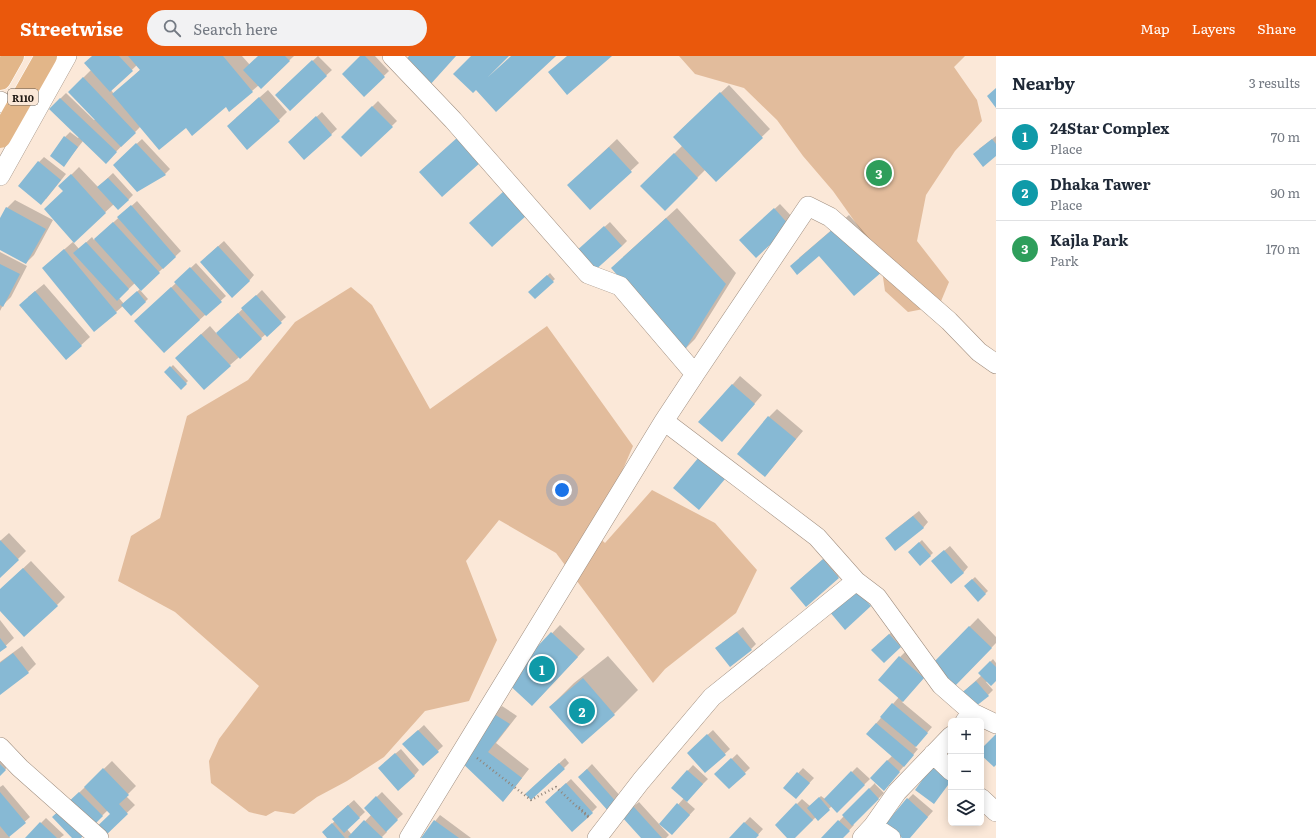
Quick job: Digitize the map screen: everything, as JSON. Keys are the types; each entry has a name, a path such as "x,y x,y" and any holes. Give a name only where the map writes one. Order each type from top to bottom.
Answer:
{"main road":[{"name":"R110","path":"0,79 13,56"},
{"name":"R110","path":"10,139 46,56"}],"street":[{"path":"0,176 10,139 32,120 67,56"},
{"path":"392,56 453,120 588,274 620,286 695,374"},
{"path":"0,101 32,120"},
{"path":"0,128 10,139"},
{"path":"409,838 664,421 808,206 830,217 949,321 979,352 996,364"},
{"path":"664,421 817,537 856,581 877,597 941,686 969,717 996,724"},
{"path":"600,834 641,781 712,697 856,581"},
{"path":"892,838 868,832 897,792 948,739"},
{"path":"0,747 20,768 99,838"},
{"path":"933,754 948,768"},
{"path":"984,801 996,812"}],"path":[{"path":"464,747 531,800 556,787 600,834"},
{"path":"579,807 600,834"}],"shaded area":[{"path":"679,56 965,56 954,67 977,100 982,121 955,151 926,195 917,241 949,282 939,306 908,312 885,291 880,257 833,191 803,156 777,120 744,88 695,74"},
{"path":"351,287 372,305 430,409 547,326 633,446 595,534 605,543 652,490 715,523 757,570 736,613 665,669 653,683 556,553 499,520 466,561 497,640 469,701 425,711 384,757 347,781 317,797 294,814 275,811 266,816 249,812 211,783 209,761 219,739 259,686 175,612 118,581 131,536 160,518 187,416 248,380 295,322"}],"building":[{"path":"92,56 119,56 133,71 110,92 84,63"},
{"path":"128,56 223,56 253,92 229,112 226,107 192,136 186,128 159,150 112,94 140,70"},
{"path":"258,56 285,56 290,61 261,89 243,70"},
{"path":"360,56 365,56 385,77 364,97 342,74"},
{"path":"409,56 456,56 429,86 403,63"},
{"path":"471,56 509,56 488,77 511,56 556,56 496,112 476,90 473,93 453,74"},
{"path":"567,56 612,56 567,95 548,72"},
{"path":"312,60 327,76 290,111 275,95"},
{"path":"83,77 136,133 121,147 68,92"},
{"path":"996,88 996,108 987,96"},
{"path":"720,92 763,138 716,182 673,137"},
{"path":"259,97 280,121 247,150 227,126"},
{"path":"60,98 117,152 106,164 49,109"},
{"path":"372,106 393,127 361,157 341,137"},
{"path":"316,116 332,135 304,160 288,142"},
{"path":"64,136 78,147 64,167 50,156"},
{"path":"458,137 481,162 442,197 419,172"},
{"path":"992,139 996,144 996,156 983,167 973,154"},
{"path":"136,143 166,175 137,192 113,165"},
{"path":"609,147 632,172 590,210 567,185"},
{"path":"674,153 698,178 665,211 640,186"},
{"path":"38,161 61,180 41,205 18,186"},
{"path":"71,174 106,213 74,243 44,209 63,191 58,186"},
{"path":"108,178 129,200 118,210 97,187"},
{"path":"504,191 527,215 492,247 469,223"},
{"path":"131,205 176,257 163,269 117,217"},
{"path":"6,207 46,229 26,264 0,250 0,218"},
{"path":"774,208 790,226 756,258 739,240"},
{"path":"666,218 726,284 684,351 611,268"},
{"path":"113,222 160,273 141,291 94,239"},
{"path":"840,223 883,271 854,296 819,256 797,275 790,266"},
{"path":"604,226 622,246 592,273 574,253"},
{"path":"86,242 129,289 117,301 73,253"},
{"path":"218,246 250,281 232,298 200,262"},
{"path":"64,249 117,313 94,332 42,268"},
{"path":"0,264 20,274 3,307 0,305"},
{"path":"190,267 222,302 206,316 174,282"},
{"path":"547,275 554,282 535,299 528,292"},
{"path":"171,287 200,320 164,353 134,321"},
{"path":"35,291 82,346 66,360 19,305"},
{"path":"137,291 146,302 131,316 121,305"},
{"path":"256,295 282,323 267,337 241,308"},
{"path":"238,313 262,339 240,359 216,333"},
{"path":"201,334 231,366 204,390 175,358"},
{"path":"170,366 187,384 181,390 164,372"},
{"path":"732,384 755,404 722,442 698,422"},
{"path":"768,416 796,439 765,477 737,454"},
{"path":"699,457 725,479 699,510 673,488"},
{"path":"913,516 924,528 895,551 885,538"},
{"path":"0,540 19,560 0,578"},
{"path":"919,542 931,556 920,566 908,552"},
{"path":"944,550 964,573 951,584 931,561"},
{"path":"823,559 839,578 806,607 790,588"},
{"path":"23,568 58,606 24,637 0,611 0,589"},
{"path":"972,579 986,594 978,602 964,586"},
{"path":"854,587 871,606 845,630 829,611"},
{"path":"969,626 992,648 955,686 932,664"},
{"path":"551,632 578,657 532,706 505,681"},
{"path":"737,632 752,650 730,667 715,648"},
{"path":"889,634 901,647 884,663 871,650"},
{"path":"0,638 7,647 0,652"},
{"path":"13,653 29,673 0,695 0,663"},
{"path":"899,656 924,678 903,702 878,680"},
{"path":"990,661 996,667 996,681 991,686 978,673"},
{"path":"583,678 615,715 582,744 549,707"},
{"path":"976,681 989,696 971,710 959,695"},
{"path":"892,703 928,733 916,747 880,717"},
{"path":"494,714 510,724 488,752 522,778 503,802 459,760"},
{"path":"876,723 914,755 904,767 866,734"},
{"path":"418,730 439,752 423,766 402,744"},
{"path":"707,734 726,755 705,773 687,753"},
{"path":"996,734 996,765 994,767 984,758 984,746"},
{"path":"395,753 415,776 398,791 378,768"},
{"path":"731,758 746,774 729,789 714,774"},
{"path":"887,760 900,772 884,791 870,778"},
{"path":"559,763 565,769 531,800 525,794"},
{"path":"0,764 6,770 0,776"},
{"path":"933,765 948,776 948,785 934,804 915,790"},
{"path":"103,768 129,795 119,804 128,814 103,838 85,838 110,814 84,787"},
{"path":"587,769 618,804 609,812 578,777"},
{"path":"687,770 703,784 687,802 671,788"},
{"path":"851,771 865,785 837,813 824,799"},
{"path":"797,772 810,783 796,799 783,788"},
{"path":"566,783 593,813 572,832 545,802"},
{"path":"869,788 879,799 852,826 842,815"},
{"path":"0,792 26,823 9,837 0,826"},
{"path":"79,792 103,816 81,838 72,838 52,817"},
{"path":"376,796 398,820 386,832 364,808"},
{"path":"819,797 830,810 818,821 807,808"},
{"path":"907,798 928,817 910,838 902,838 886,823"},
{"path":"677,803 690,815 672,835 659,824"},
{"path":"796,803 813,820 795,838 787,838 775,825"},
{"path":"348,805 360,818 344,833 332,819"},
{"path":"633,806 662,838 641,838 622,817"},
{"path":"364,820 383,838 348,837"},
{"path":"434,820 459,838 421,838"},
{"path":"838,820 850,831 843,838 821,838"},
{"path":"40,822 57,838 25,838"},
{"path":"744,822 759,835 756,838 729,838"},
{"path":"332,823 345,838 327,838 322,832"}],"place":[{"name":"Kajla Park","path":"879,173"},
{"name":"24Star Complex","path":"542,669"},
{"name":"Dhaka Tawer","path":"582,711"}]}
